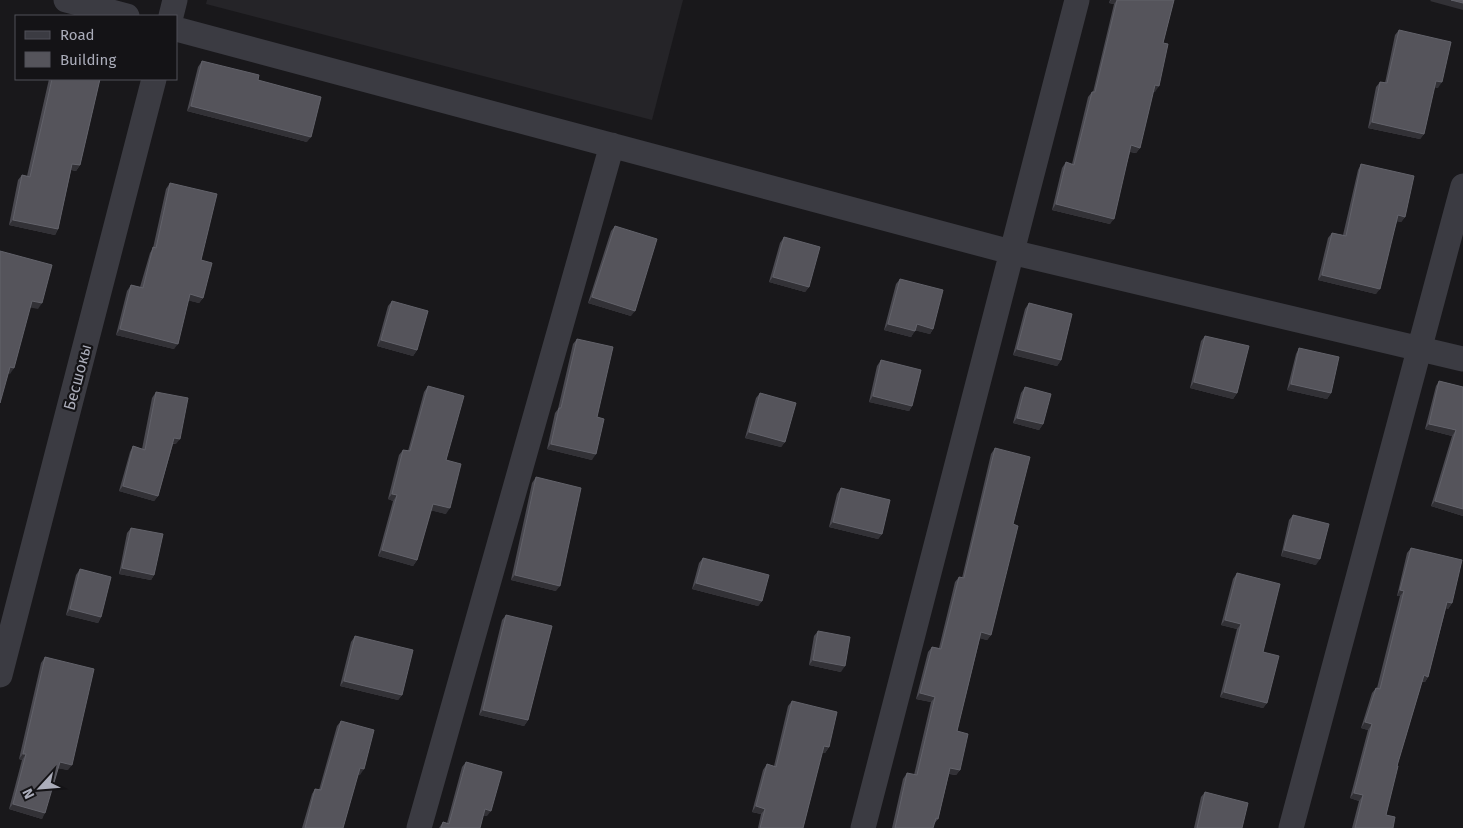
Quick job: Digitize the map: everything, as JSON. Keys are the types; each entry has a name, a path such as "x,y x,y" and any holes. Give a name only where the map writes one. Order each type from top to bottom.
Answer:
{"street":[{"path":"66,0 123,15"},
{"path":"171,15 175,0"},
{"path":"863,828 1077,0"},
{"path":"178,30 1011,252 1419,347 1463,359"},
{"name":"Бесшокы","path":"0,675 154,80"},
{"path":"419,828 612,145"},
{"path":"1291,828 1463,186"}],"shaded area":[{"path":"207,0 683,0 652,120 206,4"}],"building":[{"path":"1117,0 1174,0 1163,43 1168,44 1159,86 1155,85 1140,148 1131,145 1114,219 1056,204 1066,162 1074,165 1092,92 1095,92"},
{"path":"1451,0 1463,0 1463,3"},
{"path":"1399,30 1451,42 1442,82 1436,81 1424,134 1372,122 1380,82 1387,83"},
{"path":"202,61 259,75 258,80 321,97 311,137 191,106"},
{"path":"52,80 100,80 80,165 72,164 58,229 13,220 22,175 30,177"},
{"path":"1361,164 1414,176 1405,217 1398,215 1380,289 1322,275 1332,233 1346,236"},
{"path":"170,183 217,194 201,260 212,263 203,298 190,294 178,344 120,329 131,285 143,288 153,247 156,248"},
{"path":"615,226 657,239 635,311 592,297"},
{"path":"784,237 820,247 809,287 773,277"},
{"path":"0,251 52,265 42,303 32,301 14,368 10,367 0,403"},
{"path":"900,279 943,290 933,329 917,324 915,331 888,324"},
{"path":"392,301 428,311 417,350 381,340"},
{"path":"1029,303 1072,314 1061,360 1017,349"},
{"path":"1205,336 1249,346 1237,393 1194,382"},
{"path":"577,339 613,347 597,417 604,419 596,454 551,444"},
{"path":"1299,348 1339,357 1331,393 1291,384"},
{"path":"881,360 921,370 912,406 873,396"},
{"path":"1439,381 1463,387 1463,509 1435,501 1456,430 1429,424"},
{"path":"428,386 464,396 446,460 461,464 450,508 433,504 417,560 382,550 397,495 392,494 403,450 410,451"},
{"path":"1025,387 1051,394 1043,424 1017,418"},
{"path":"156,392 188,398 180,439 174,438 158,496 123,486 133,446 145,450"},
{"path":"760,393 796,403 785,442 749,432"},
{"path":"995,448 1030,457 1013,524 1018,526 991,635 981,632 957,731 968,734 960,770 950,768 938,819 936,818 933,828 895,828 907,773 917,775 935,697 920,693 932,647 941,649 959,577 964,578"},
{"path":"536,477 581,488 560,586 515,575"},
{"path":"841,488 890,500 882,534 833,522"},
{"path":"1293,515 1329,524 1320,559 1284,550"},
{"path":"131,528 163,534 154,575 122,568"},
{"path":"1411,548 1462,560 1452,603 1447,602 1428,677 1424,675 1397,766 1386,815 1395,817 1393,828 1355,828 1363,795 1354,793 1372,724 1365,722 1376,688 1380,689 1404,591 1400,590"},
{"path":"703,558 769,575 762,601 696,583"},
{"path":"80,569 111,577 101,617 70,609"},
{"path":"1237,573 1280,584 1263,652 1279,656 1267,703 1224,692 1241,624 1225,620"},
{"path":"506,615 552,626 528,720 483,710"},
{"path":"818,631 850,637 845,666 813,660"},
{"path":"355,636 413,650 402,695 344,681"},
{"path":"45,657 94,669 72,765 60,762 45,813 13,804 26,754 23,754"},
{"path":"792,701 837,712 829,747 824,746 803,828 760,828 765,809 756,806 767,764 776,767"},
{"path":"341,721 374,730 364,769 360,768 343,828 305,828 315,789 321,790"},
{"path":"466,762 502,772 491,811 485,809 480,828 441,828 443,822 449,824"},
{"path":"1205,792 1248,803 1242,828 1197,828"}]}
